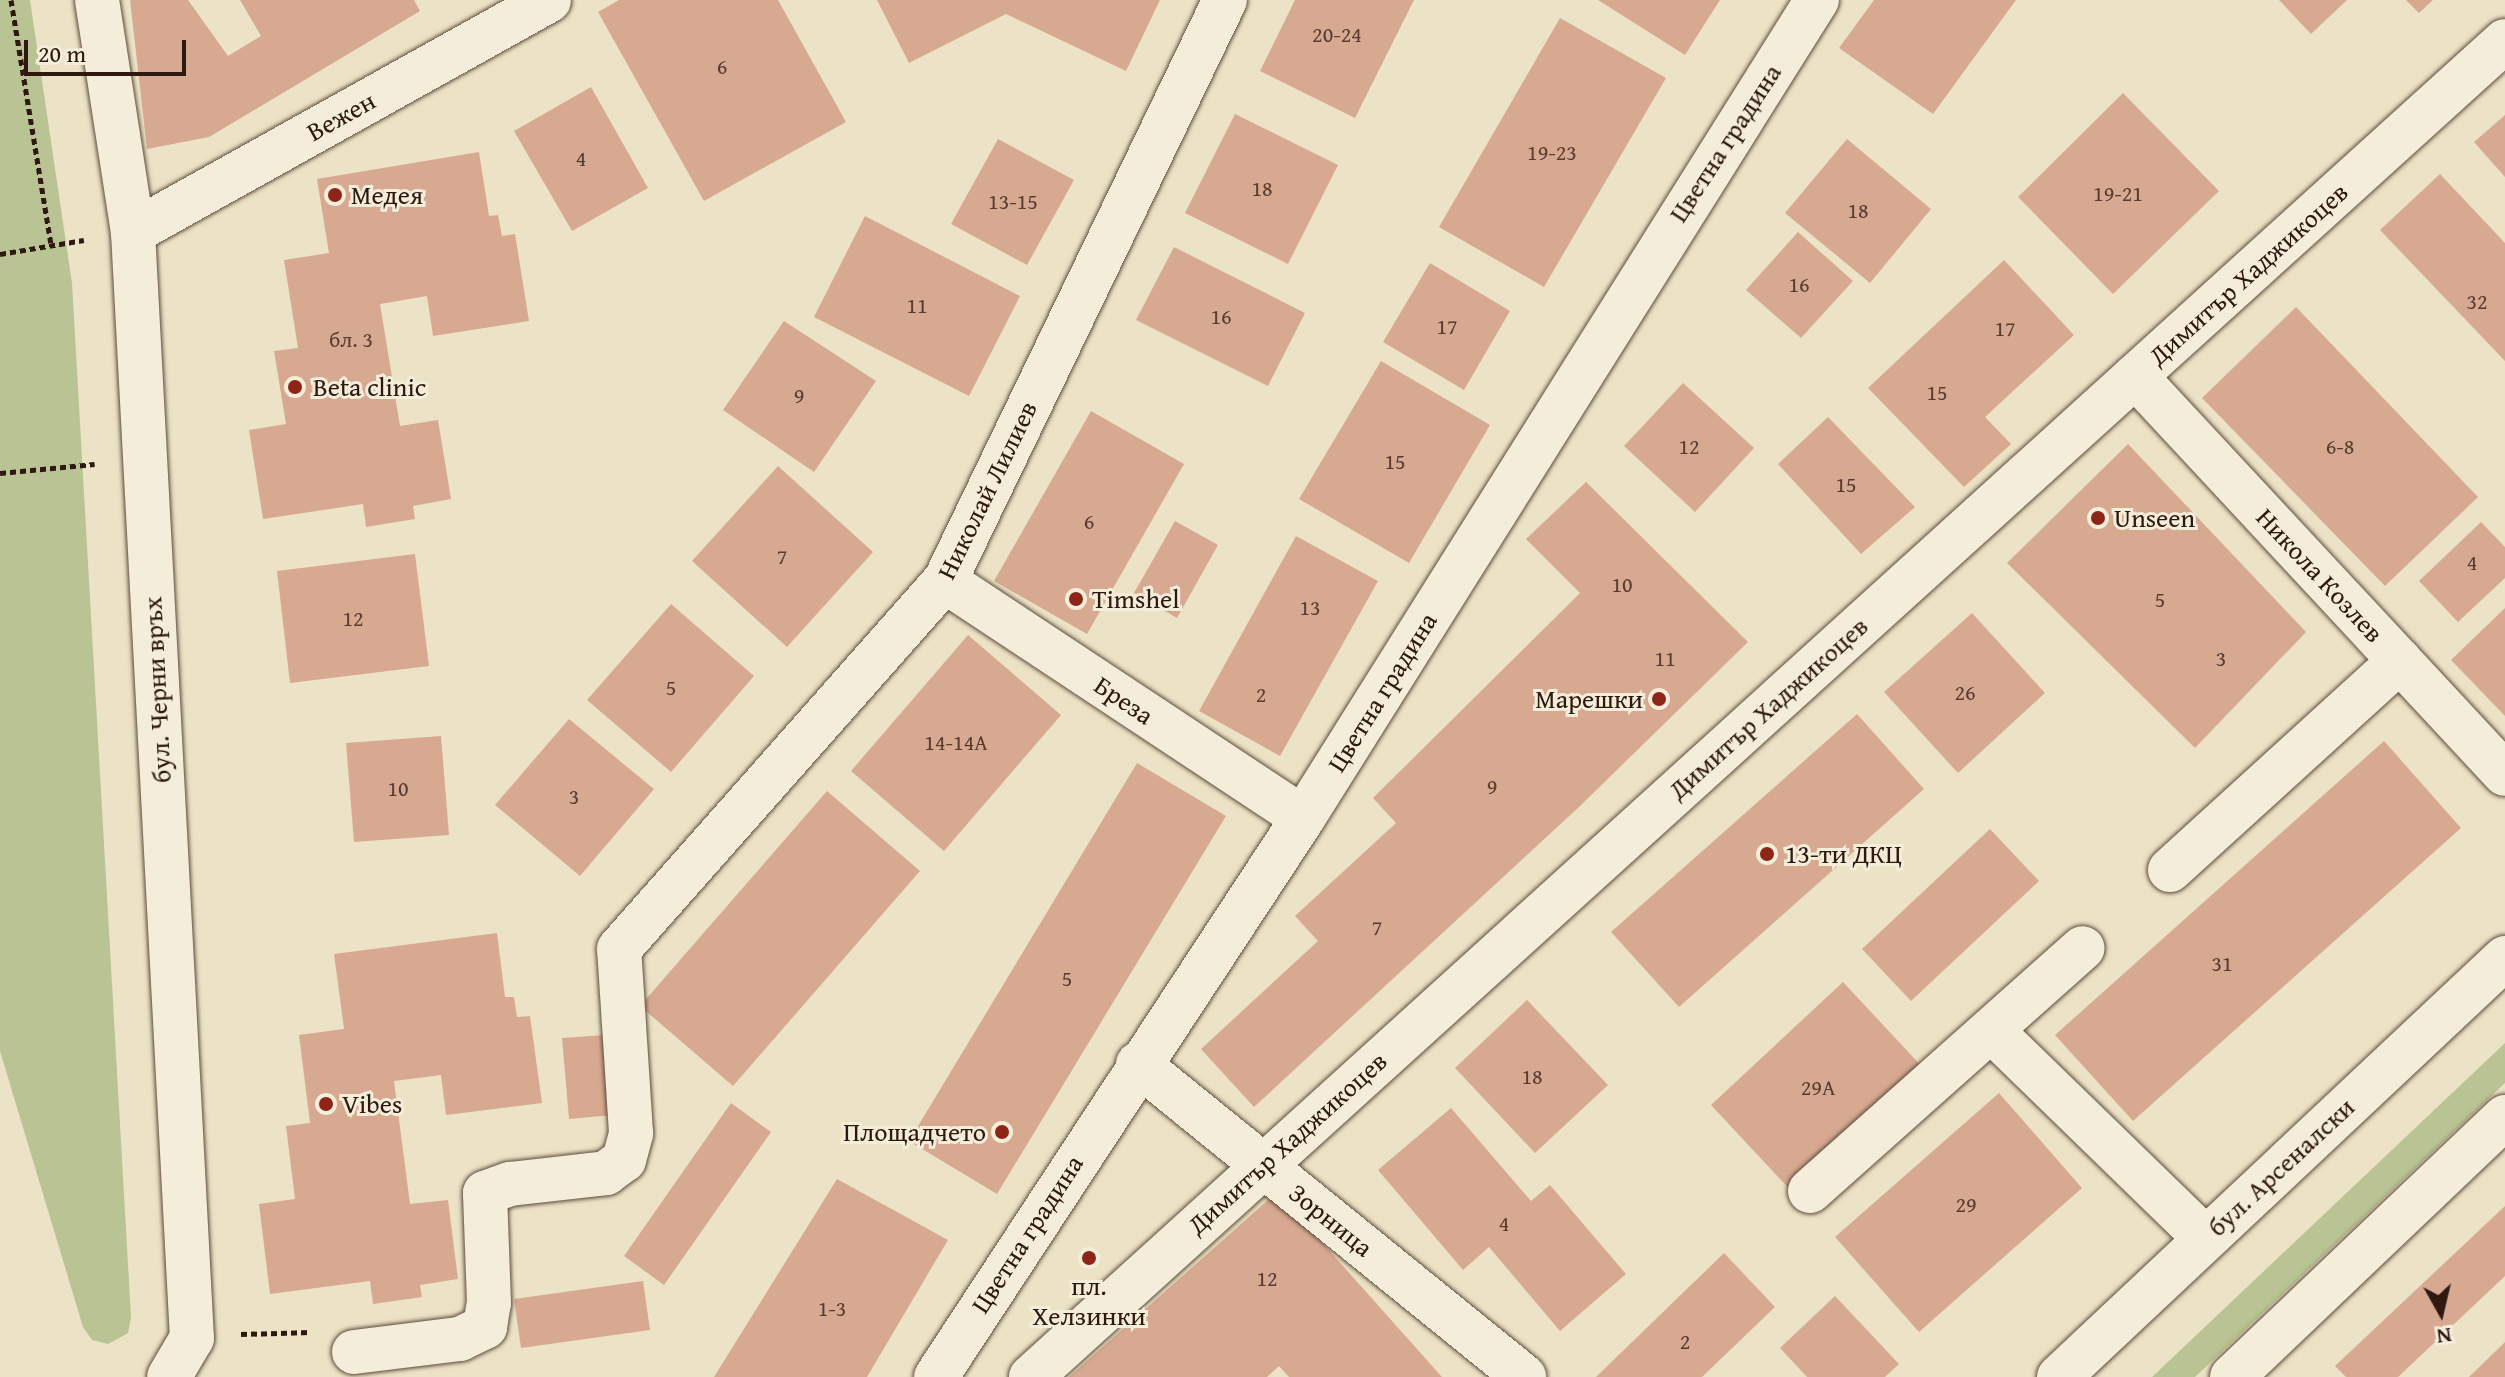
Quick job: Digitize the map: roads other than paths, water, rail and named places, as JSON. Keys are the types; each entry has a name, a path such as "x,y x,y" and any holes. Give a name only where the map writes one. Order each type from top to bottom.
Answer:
{"street":[{"name":"бул. Черни връх","path":"97,0 133,232 192,1338 169,1377"},
{"name":"Вежен","path":"133,232 549,0"},
{"name":"Николай Лилиев","path":"354,1352 460,1339 485,1327 489,1303 485,1193 510,1184 606,1173 624,1160 631,1133 619,949 945,581 1225,0"},
{"name":"Цветна градина","path":"936,1377 1138,1064 1303,818 1817,0"},
{"name":"Димитър Хаджикоцев","path":"1031,1377 2505,41"},
{"name":"Никола Козлев","path":"2135,376 2505,774"},
{"name":"Бреза","path":"945,581 1303,818"},
{"path":"2170,870 2400,661"},
{"path":"1810,1191 2083,948"},
{"name":"бул. Арсеналски","path":"2059,1377 2505,958"},
{"path":"1991,1030 2205,1238"},
{"name":"Зорница","path":"1138,1064 1524,1377"},
{"path":"2232,1377 2505,1117"}],"place":[{"name":"Медея","path":"335,195"},
{"name":"Beta clinic","path":"295,387"},
{"name":"Unseen","path":"2098,518"},
{"name":"Timshel","path":"1076,599"},
{"name":"Марешки","path":"1659,699"},
{"name":"13-ти ДКЦ","path":"1767,854"},
{"name":"Vibes","path":"326,1104"},
{"name":"Площадчето","path":"1002,1132"},
{"name":"пл. Хелзинки","path":"1089,1258"}]}
